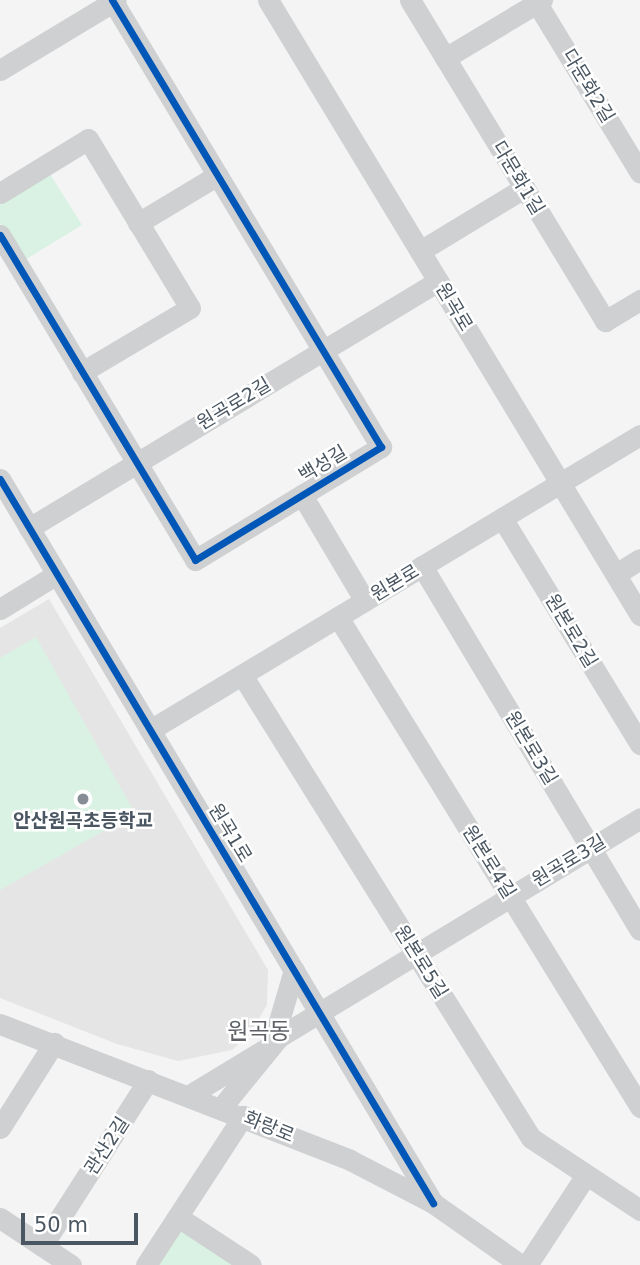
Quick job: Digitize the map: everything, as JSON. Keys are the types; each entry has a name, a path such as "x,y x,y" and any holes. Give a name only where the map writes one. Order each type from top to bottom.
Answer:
{"street":[{"name":"원곡로","path":"268,0 640,615"},
{"name":"다문화1길","path":"410,0 604,321 640,300"},
{"path":"0,71 114,1"},
{"name":"백성길","path":"0,235 195,560 381,447 114,1"},
{"path":"445,58 538,1"},
{"name":"다문화2길","path":"538,1 640,173"},
{"path":"0,193 88,139 190,308 82,372"},
{"path":"138,223 218,176"},
{"path":"420,251 524,188"},
{"name":"원곡로2길","path":"29,528 438,281"},
{"name":"원본로","path":"150,730 640,435"},
{"name":"원곡1로","path":"0,479 433,1203"},
{"path":"302,495 365,600"},
{"name":"원본로2길","path":"502,518 640,744"},
{"path":"615,574 640,559"},
{"name":"원본로3길","path":"422,566 640,930"},
{"path":"0,609 57,574"},
{"name":"원본로4길","path":"338,617 640,1107"},
{"name":"원본로5길","path":"242,675 531,1138 640,1210"},
{"name":"원곡로3길","path":"272,1045 319,1012 640,818"},
{"path":"221,1108 272,1045 294,970"},
{"name":"화랑로","path":"0,1024 243,1116 350,1160 433,1203 515,1263"},
{"path":"0,1128 54,1044"},
{"path":"188,1096 272,1045"},
{"name":"관산2길","path":"42,1246 148,1080"},
{"path":"146,1265 243,1116"},
{"path":"515,1263 586,1175"},
{"path":"178,1217 251,1265"},
{"path":"0,1218 71,1265"}],"shaded area":[{"name":"안산원곡초등학교","path":"49,599 268,970 267,1005 251,1032 232,1050 178,1061 117,1044 0,998 0,628"}],"green space":[{"path":"50,174 82,225 23,261 0,223 0,205"},
{"path":"36,637 135,813 0,890 0,658"},
{"path":"183,1226 240,1265 156,1265"}],"cycle path":[{"path":"0,235 195,560 381,447 112,0"},
{"path":"0,479 433,1203"}],"place":[{"name":"안산원곡초등학교","path":"83,799"}],"district":[{"name":"원곡동","path":"259,1031"}]}
